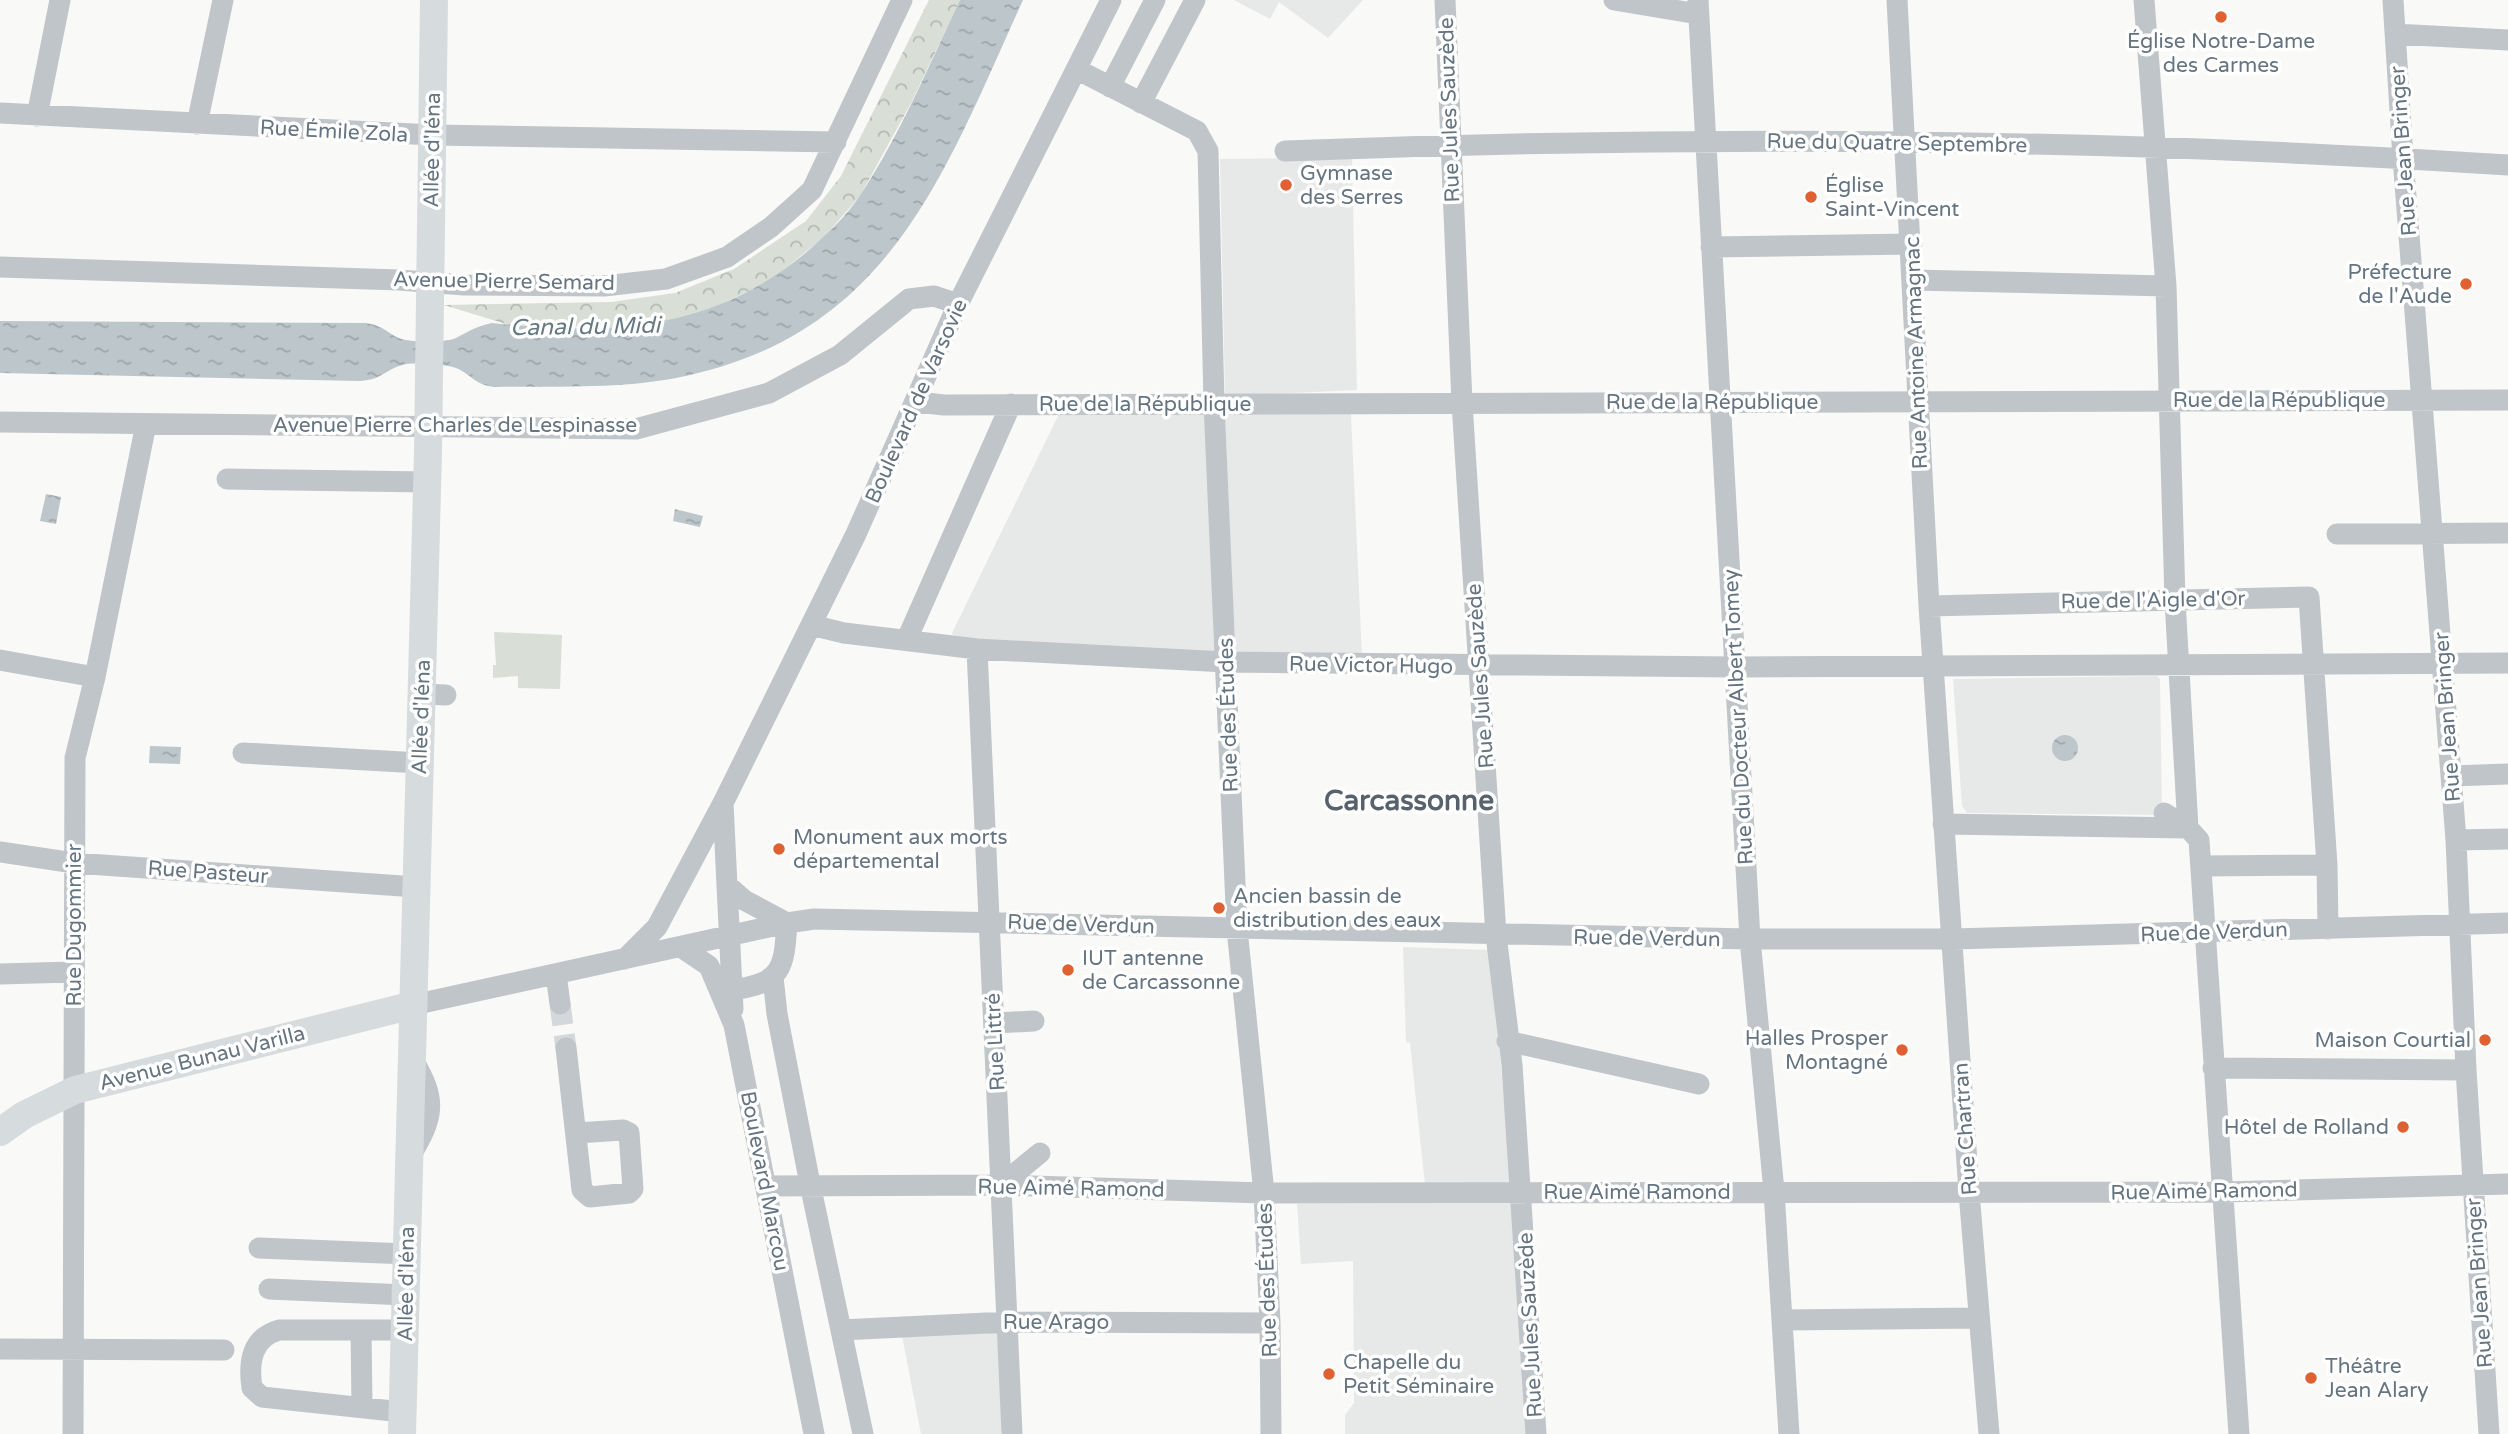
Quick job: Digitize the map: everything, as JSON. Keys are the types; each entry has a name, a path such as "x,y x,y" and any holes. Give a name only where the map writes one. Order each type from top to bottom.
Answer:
{"main road":[{"name":"Allée d'Iéna","path":"402,1423 420,763 434,695 427,482 434,0"},
{"name":"Avenue Bunau Varilla","path":"0,1132 24,1115 75,1090 413,1004"}],"street":[{"path":"37,116 60,0"},
{"path":"197,124 223,0"},
{"name":"Avenue Pierre Semard","path":"0,267 429,288 604,286 666,279 727,257 771,227 812,190 902,0"},
{"name":"Boulevard de Varsovie","path":"625,959 657,927 723,803 917,402 958,304 1111,0"},
{"path":"1110,87 1156,0"},
{"path":"1141,103 1195,0"},
{"name":"Rue Jules Sauzède","path":"1445,0 1461,403 1496,935 1521,1193 1536,1434"},
{"path":"1614,0 1698,7"},
{"name":"Rue Antoine Armagnac","path":"1897,0 1912,244 1917,401 1944,824"},
{"path":"2144,0 2166,286 2172,401 2175,600 2188,828"},
{"name":"Rue Jean Bringer","path":"2393,0 2403,158 2423,345 2423,400 2456,840 2466,1070 2489,1434"},
{"name":"Rue du Docteur Albert Tomey","path":"1698,7 1750,939 1774,1191 1789,1434"},
{"path":"2395,34 2508,40"},
{"name":"Rue des Études","path":"1078,70 1196,131 1208,151 1214,403 1237,929 1264,1193 1270,1323 1271,1434"},
{"name":"Rue Émile Zola","path":"0,113 433,135 836,142"},
{"name":"Rue du Quatre Septembre","path":"1285,151 1450,144 1706,141 1906,143 2154,146 2508,165"},
{"path":"1712,247 1912,244"},
{"path":"1913,280 2166,286"},
{"name":"Avenue Pierre Charles de Lespinasse","path":"0,422 636,429 769,393 840,355 909,299 934,296 958,304"},
{"name":"Rue de la République","path":"917,402 930,405 2508,400"},
{"path":"907,639 1011,404"},
{"name":"Rue Dugommier","path":"73,1434 75,758 95,677 146,424"},
{"path":"227,479 427,482"},
{"path":"2337,534 2508,533"},
{"name":"Rue de l'Aigle d'Or","path":"1929,606 2309,597 2316,663"},
{"name":"Rue Victor Hugo","path":"811,625 844,633 977,649 1226,662 1480,667 2508,663"},
{"name":"Rue Littré","path":"977,649 1012,1434"},
{"path":"0,660 95,677"},
{"path":"2316,663 2328,929"},
{"path":"2161,679 2179,664"},
{"path":"1934,665 1953,679"},
{"path":"243,753 420,763"},
{"path":"2451,776 2508,774"},
{"name":"Boulevard de Varsovie","path":"723,803 734,1025"},
{"path":"1944,824 1962,806"},
{"path":"2164,813 2188,828 2199,840 2239,1434"},
{"path":"1944,824 2188,828"},
{"name":"Rue Chartran","path":"1944,824 1978,1318 1989,1434"},
{"path":"2456,840 2508,839"},
{"name":"Rue Pasteur","path":"0,852 74,863 416,887"},
{"path":"2202,866 2327,865"},
{"path":"728,886 744,900 787,923 785,961 773,977 732,990"},
{"name":"Rue de Verdun","path":"413,1004 814,919 1750,939 1953,939 2508,923"},
{"name":"Boulevard Marcou","path":"681,947 709,966 734,1025 814,1434"},
{"path":"0,974 73,972"},
{"path":"556,974 560,1004"},
{"path":"773,977 777,1014 810,1184 863,1434"},
{"path":"994,1023 1034,1021"},
{"path":"1507,1041 1699,1084"},
{"path":"566,1048 577,1133"},
{"path":"2213,1068 2466,1070"},
{"path":"1001,1185 1040,1153"},
{"name":"Rue Aimé Ramond","path":"767,1186 1001,1185 1264,1193 1521,1193 2222,1192 2508,1184"},
{"path":"259,1248 407,1254"},
{"path":"269,1289 406,1295"},
{"path":"1782,1320 1978,1318"},
{"name":"Rue Arago","path":"841,1330 1007,1322 1270,1323"},
{"path":"402,1423 362,1405 262,1397 251,1388 250,1376 254,1347 266,1334 303,1329 405,1331"},
{"path":"361,1331 362,1405"},
{"path":"0,1349 224,1350"}],"shaded area":[{"path":"1234,0 1363,0 1328,38 1279,2 1270,19"},
{"path":"1352,158 1357,390 1225,396 1220,159"},
{"path":"1060,412 1203,413 1207,418 1216,652 956,640 952,633"},
{"path":"1225,414 1351,414 1362,657 1235,653"},
{"path":"2157,676 2160,679 2162,815 1967,813 1962,806 1953,679"},
{"path":"1403,947 1490,950 1512,1185 1425,1185 1410,1043 1406,1042"},
{"path":"1297,1204 1514,1204 1528,1434 1345,1434 1345,1415 1354,1403 1353,1261 1301,1264"},
{"path":"997,1331 1003,1403 1001,1434 921,1434 902,1336"}],"green space":[{"path":"929,0 960,0 911,103 860,196 824,237 770,281 711,309 663,323 603,328 509,325 444,305 611,302 675,293 734,269 806,221 841,176"},
{"path":"494,632 562,635 560,689 518,688 518,676 493,678 493,665 496,665"}],"water":[{"path":"960,0 1023,0 965,127 934,185 900,239 859,286 809,326 749,357 654,382 587,386 488,386 461,370 423,363 404,364 376,378 359,381 0,373 0,321 366,323 401,339 431,342 451,340 492,323 577,328 656,322 694,314 731,300 767,281 803,255 855,202 902,123"},
{"path":"46,494 61,497 56,524 40,521"},
{"path":"675,509 703,516 700,527 673,521"},
{"path":"2065,735 2074,739 2078,748 2074,757 2065,761 2056,757 2052,748 2056,739"},
{"path":"150,746 181,747 180,764 149,763"}],"tunnel":[{"path":"560,1004 566,1048"}],"place":[{"name":"Église Notre-Dame des Carmes","path":"2221,17"},
{"name":"Gymnase des Serres","path":"1286,185"},
{"name":"Église Saint-Vincent","path":"1811,197"},
{"name":"Préfecture de l'Aude","path":"2466,284"},
{"name":"Monument aux morts départemental","path":"779,849"},
{"name":"Ancien bassin de distribution des eaux","path":"1219,908"},
{"name":"IUT antenne de Carcassonne","path":"1068,970"},
{"name":"Maison Courtial","path":"2485,1040"},
{"name":"Halles Prosper Montagné","path":"1902,1050"},
{"name":"Hôtel de Rolland","path":"2403,1127"},
{"name":"Chapelle du Petit Séminaire","path":"1329,1374"},
{"name":"Théâtre Jean Alary","path":"2311,1378"}],"district":[{"name":"Carcassonne","path":"1409,800"}],"water label":[{"name":"Canal du Midi","path":"585,326"}]}
